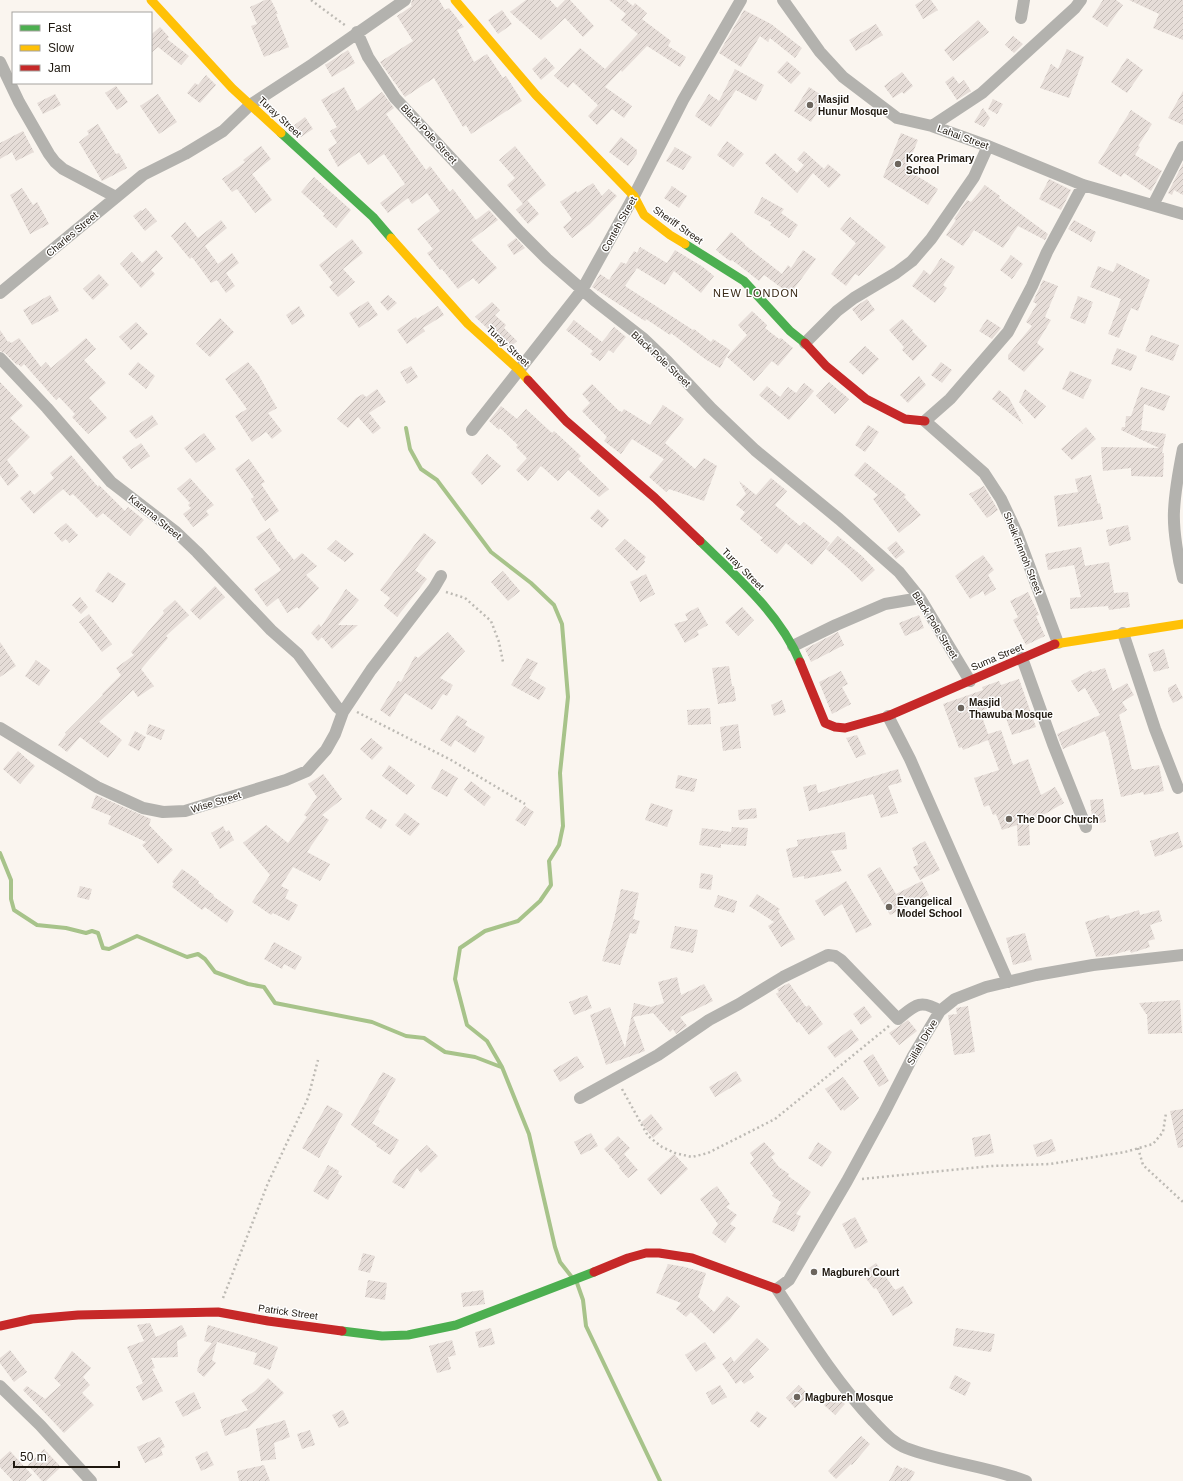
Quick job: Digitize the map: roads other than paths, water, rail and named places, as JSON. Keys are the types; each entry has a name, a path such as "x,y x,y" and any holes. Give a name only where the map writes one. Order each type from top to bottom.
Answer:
{"street":[{"name":"Turay Street","path":"151,0 217,72 373,217 447,302 468,324 518,370 566,421 656,498 744,584 775,620 793,646 826,724"},
{"name":"Charles Street","path":"0,293 143,175 185,154 223,131 250,104 313,64 356,32 405,0"},
{"name":"Sheriff Street","path":"455,0 536,95 634,196 644,215 670,235 744,282 790,331 805,343 826,366 866,399 905,419 925,421"},
{"name":"Conteh Street","path":"472,430 582,290 634,196 683,100 741,0"},
{"name":"Lahai Street","path":"783,0 820,52 843,77 897,118 932,126 988,146 1083,185 1183,214"},
{"path":"1021,18 1024,0"},
{"path":"932,126 982,93 1075,8 1081,0"},
{"name":"Black Pole Street","path":"356,32 368,57 395,98 546,259 582,290 644,339 733,430 839,519 899,572 920,598 970,681"},
{"path":"0,62 19,102 55,162 63,169 116,197"},
{"path":"805,343 837,311 854,298 896,273 912,261 931,239 974,177 988,146"},
{"path":"1153,205 1183,147"},
{"path":"925,421 950,399 1008,332 1032,286 1047,252 1083,185"},
{"name":"Karama Street","path":"0,358 47,408 111,482 176,532 271,630 298,654 337,707 343,712"},
{"name":"Sheik Finnoh Street","path":"925,421 984,474 1001,499 1017,533 1058,643"},
{"path":"1183,450 1174,512 1178,558 1183,578"},
{"name":"Wise Street","path":"0,728 97,787 143,808 163,812 185,811 286,780 307,770 326,750 335,734 343,712 371,670 434,588 441,576"},
{"path":"793,646 836,625 885,604 920,598"},
{"name":"Suma Street","path":"826,724 845,728 888,716 1058,643 1183,624"},
{"path":"1122,633 1155,729 1178,788"},
{"path":"1022,658 1053,744 1086,827"},
{"path":"888,716 910,759 1008,982"},
{"name":"Sillah Drive","path":"777,1289 789,1280 847,1181 913,1056 940,1011 956,999 986,987 1036,975 1093,965 1183,955"},
{"path":"580,1098 658,1055 709,1020 739,1004 783,977 828,956 835,956 841,960 898,1018 915,1006 922,1004 930,1005 940,1011"},
{"name":"Patrick Street","path":"0,1326 32,1319 78,1315 218,1312 268,1321 382,1336 408,1335 456,1325 565,1284 628,1258 646,1253 659,1253 692,1258 777,1289"},
{"path":"777,1289 836,1377 866,1414 888,1437 905,1448 1007,1474 1026,1481"},
{"path":"0,1386 40,1425 91,1481"}],"waterway":[{"path":"406,428 410,449 421,469 437,480 491,552 531,583 554,605 562,624 568,697 560,773 563,826 559,845 549,861 551,885 540,901 518,921 485,931 460,948 455,979 467,1025 487,1041 502,1067 529,1134 555,1247 560,1262 571,1276"},
{"path":"0,853 11,880 11,899 14,910 37,925 66,928 86,933 92,931 98,933 103,948 109,949 137,936 187,957 198,954 205,959 215,972 248,984 264,987 275,1003 372,1022 406,1036 424,1038 445,1052 475,1057 501,1067"},
{"path":"577,1283 583,1300 586,1326 660,1481"}],"place":[{"name":"Masjid Hunur Mosque","path":"810,105"},
{"name":"Korea Primary School","path":"898,164"},
{"name":"Masjid Thawuba Mosque","path":"961,708"},
{"name":"The Door Church","path":"1009,819"},
{"name":"Evangelical Model School","path":"889,907"},
{"name":"Magbureh Court","path":"814,1272"},
{"name":"Magbureh Mosque","path":"797,1397"}],"district":[{"name":"NEW LONDON","path":"756,293"}]}
